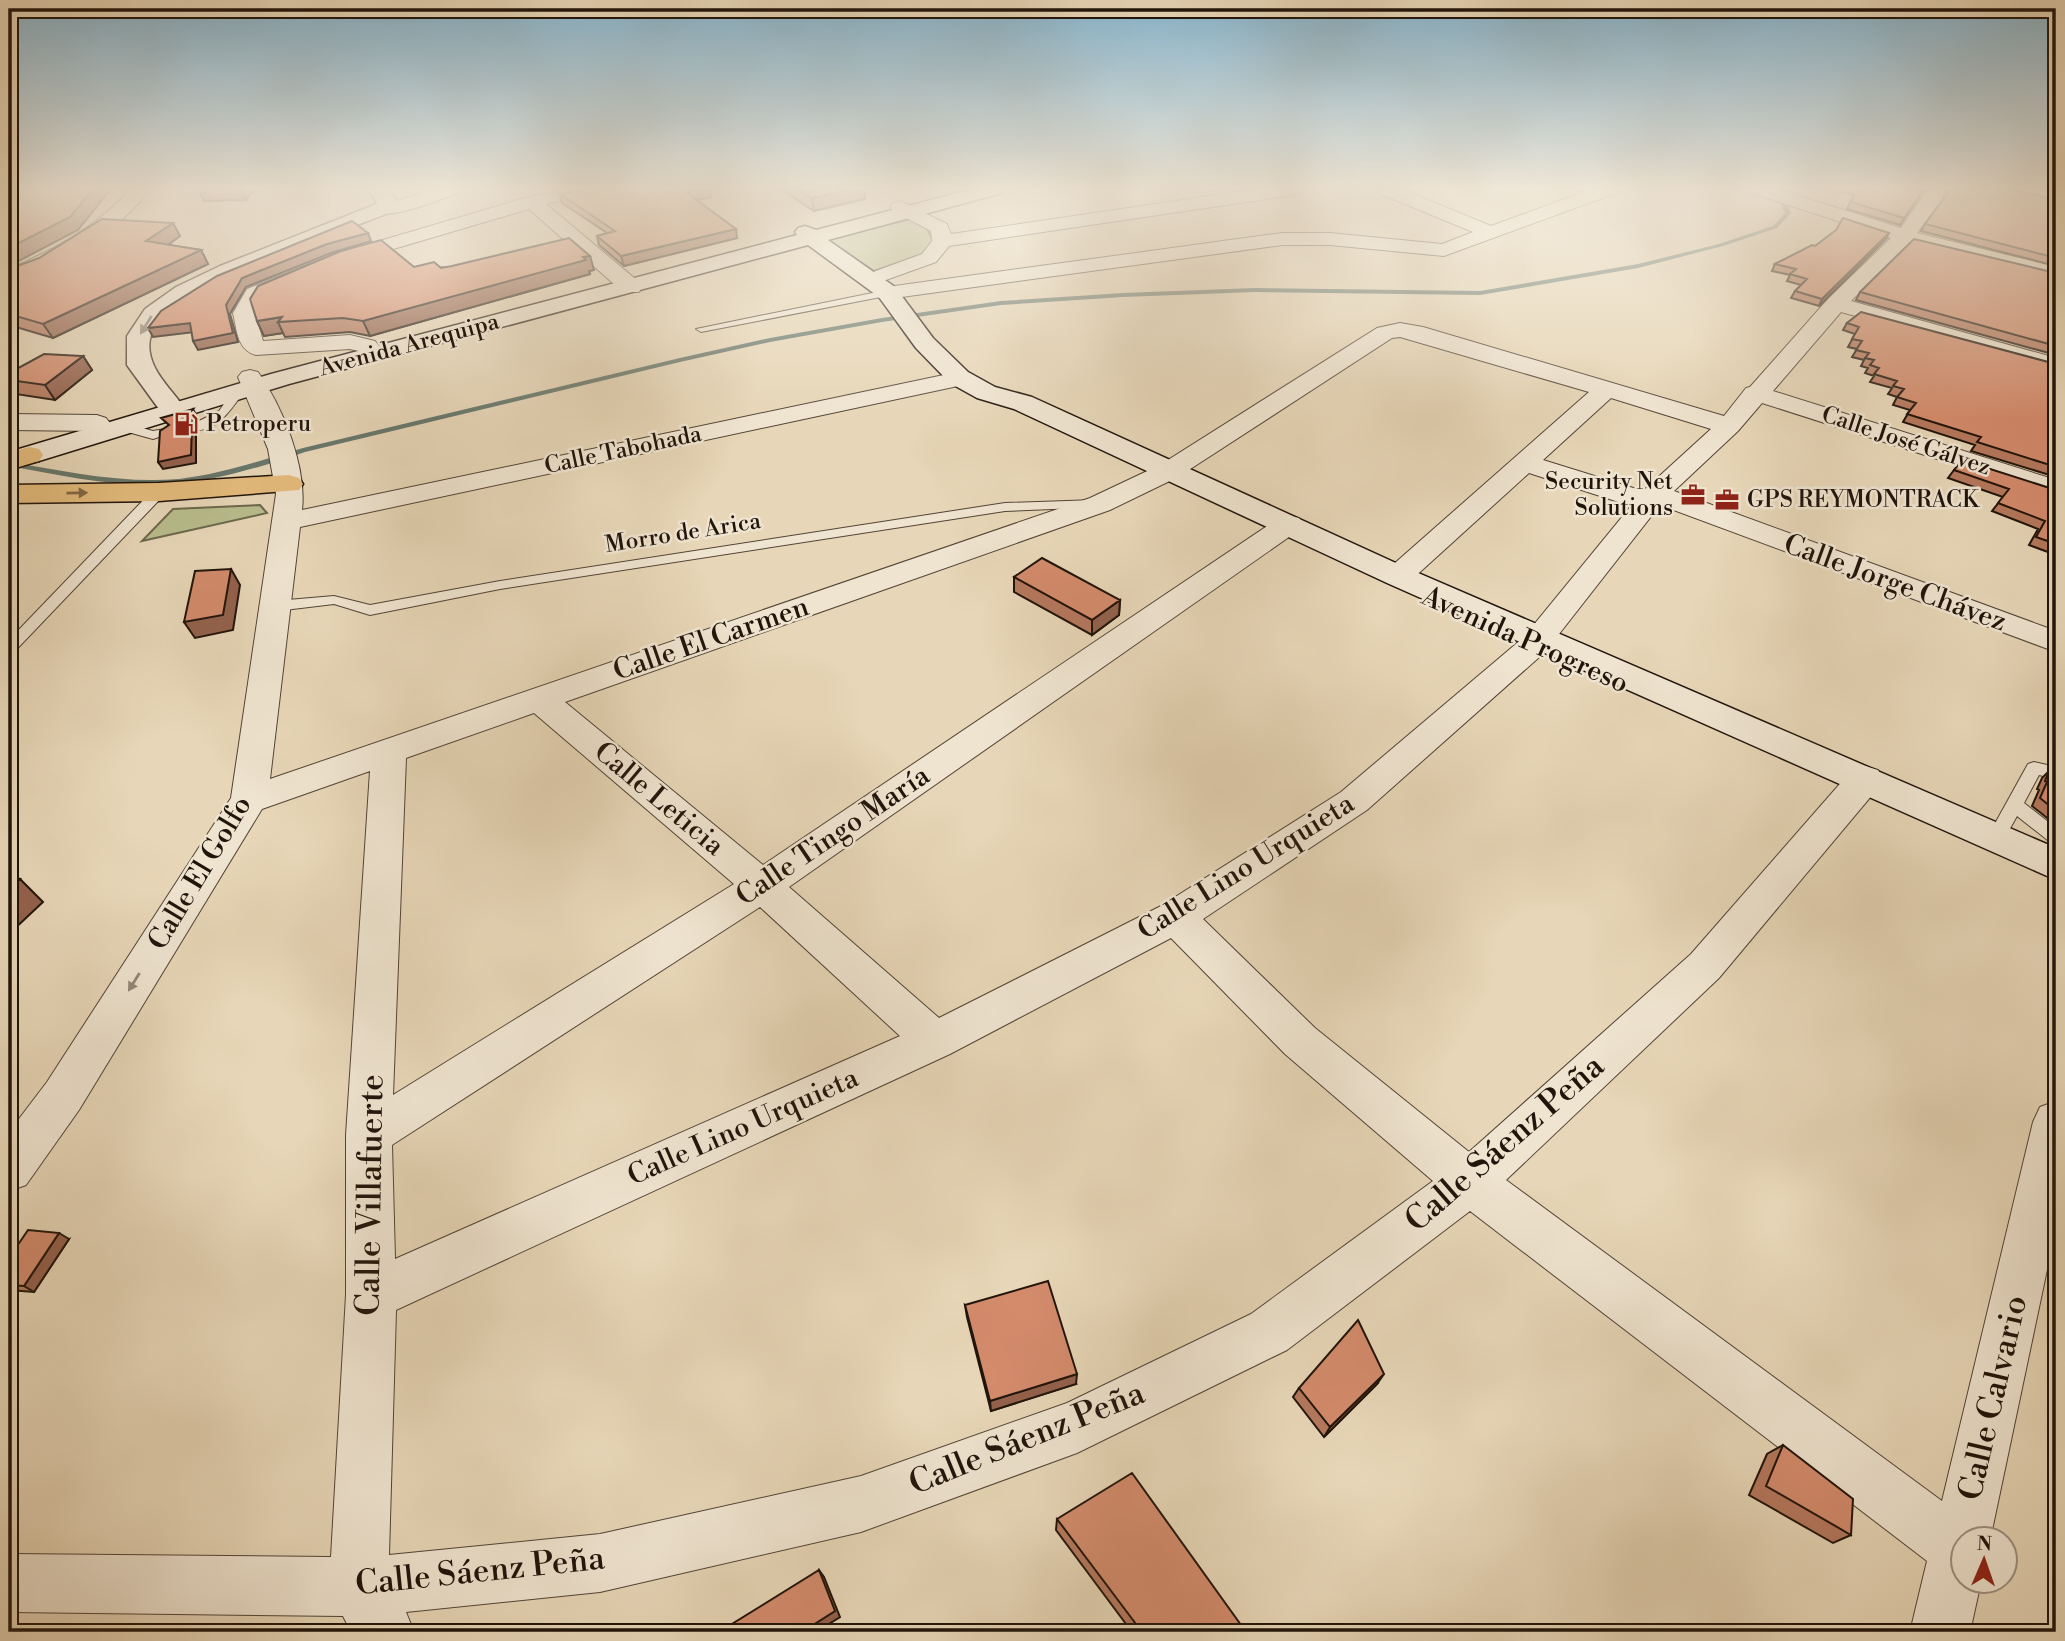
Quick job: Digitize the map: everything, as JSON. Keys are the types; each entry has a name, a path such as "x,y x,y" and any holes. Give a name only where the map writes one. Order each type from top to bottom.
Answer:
{"main road":[{"path":"171,405 139,365 139,336 153,314 184,292 239,266"},
{"name":"Avenida Arequipa","path":"15,456 171,405 692,266"},
{"path":"842,266 883,290"},
{"name":"Avenida Arequipa","path":"248,385 368,346 627,283"},
{"name":"Avenida Progreso","path":"883,290 958,379 995,397 1008,409 1398,576 1538,641"},
{"path":"9,494 159,492 287,475"},
{"name":"Avenida Progreso","path":"1284,527 1862,783 2056,882"},
{"name":"Avenida Progreso","path":"1862,783 2005,822 2056,866"}],"street":[{"path":"9,277 32,266"},
{"path":"323,266 255,294 244,313 252,344 256,348 350,342 368,346"},
{"path":"606,266 627,283"},
{"path":"883,290 918,266"},
{"path":"883,290 1074,266"},
{"name":"Calle Lino Urquieta","path":"371,1295 935,1041 1175,917 1354,801 1538,641 1651,498 1729,426 1755,393 1875,266"},
{"path":"2026,266 2056,273"},
{"path":"1836,304 2056,365"},
{"name":"Calle El Carmen","path":"249,800 1100,504 1162,475 1385,333 1400,330 1729,426"},
{"name":"Calle Tabohada","path":"288,521 958,379"},
{"name":"Calle El Golfo","path":"9,1169 63,1096 249,800 288,521 287,475 276,438 248,385"},
{"path":"1398,576 1607,389"},
{"name":"Calle José Gálvez","path":"1755,393 2056,489"},
{"path":"9,422 109,424"},
{"name":"Calle Jorge Chávez","path":"1525,463 1651,498 2056,642"},
{"name":"Calle Tingo María","path":"369,1135 762,886 1284,527"},
{"name":"Calle Leticia","path":"539,699 762,886 935,1041"},
{"name":"Calle Villafuerte","path":"371,1610 369,1135 389,751"},
{"name":"Calle Sáenz Peña","path":"9,1583 371,1610 600,1563 861,1504 1077,1426 1269,1332 1470,1182 1705,966 1862,783"},
{"path":"1175,917 1300,1041 1470,1182 1950,1542"},
{"name":"Calle Calvario","path":"1967,1526 2043,1244 2056,1122"},
{"name":"Calle Calvario","path":"1940,1632 1950,1591"}],"lane":[{"path":"701,330 883,290"},
{"path":"197,427 223,414 248,385"},
{"path":"109,424 153,435 165,433"},
{"path":"9,649 159,492"},
{"name":"Morro de Arica","path":"276,606 334,600 370,610 500,585 1005,506 1100,504"},
{"path":"2056,773 2034,768 2005,822 2056,837"}],"green space":[{"path":"866,266 890,266 874,271"},
{"path":"260,505 267,513 142,541 173,509"}],"building":[{"path":"18,266 168,266 43,324 9,314 9,269"},
{"path":"243,266 273,266 242,278 226,305 233,333 193,341 190,323 148,328 161,311 217,276"},
{"path":"306,266 566,266 363,321 343,318 278,322 282,317 257,321 250,299 258,286"},
{"path":"1782,266 1856,266 1822,299 1795,291 1807,279 1790,274 1796,269"},
{"path":"1887,266 2025,266 2056,273 2056,346 1860,292"},
{"path":"1861,312 2056,364 2056,467 1977,442 1981,437 1907,414 1916,403 1897,397 1904,389 1893,386 1897,381 1874,374 1879,368 1870,365 1874,360 1865,358 1869,353 1856,350 1862,341 1852,339 1859,327 1847,323"},
{"path":"44,354 83,356 45,385 9,380 9,373"},
{"path":"193,409 186,417 187,424 192,425 191,455 158,462 160,431 169,425 161,418"},
{"path":"1962,460 2056,490 2056,544 2036,537 2045,521 1998,503 2009,489 1954,470"},
{"path":"1042,558 1120,600 1092,620 1014,577"},
{"path":"231,569 223,615 184,622 195,571"},
{"path":"2049,771 2056,772 2056,811 2040,798"},
{"path":"9,877 20,879 9,890"},
{"path":"28,1230 59,1233 24,1286 9,1285 9,1258"},
{"path":"1048,1281 1077,1374 990,1401 965,1305"},
{"path":"1358,1320 1384,1374 1330,1427 1299,1388"},
{"path":"1783,1445 1853,1499 1851,1535 1766,1486"},
{"path":"1132,1473 1246,1632 1142,1632 1057,1519"},
{"path":"819,1570 835,1611 802,1632 719,1632"}],"waterway":[{"path":"9,464 115,481 195,479 242,469 303,450 770,340 1001,303 1255,290 1480,293 1640,266"}],"place":[{"name":"Petroperu","path":"186,424"},
{"name":"Security Net Solutions","path":"1693,495"},
{"name":"GPS REYMONTRACK","path":"1727,500"}]}
